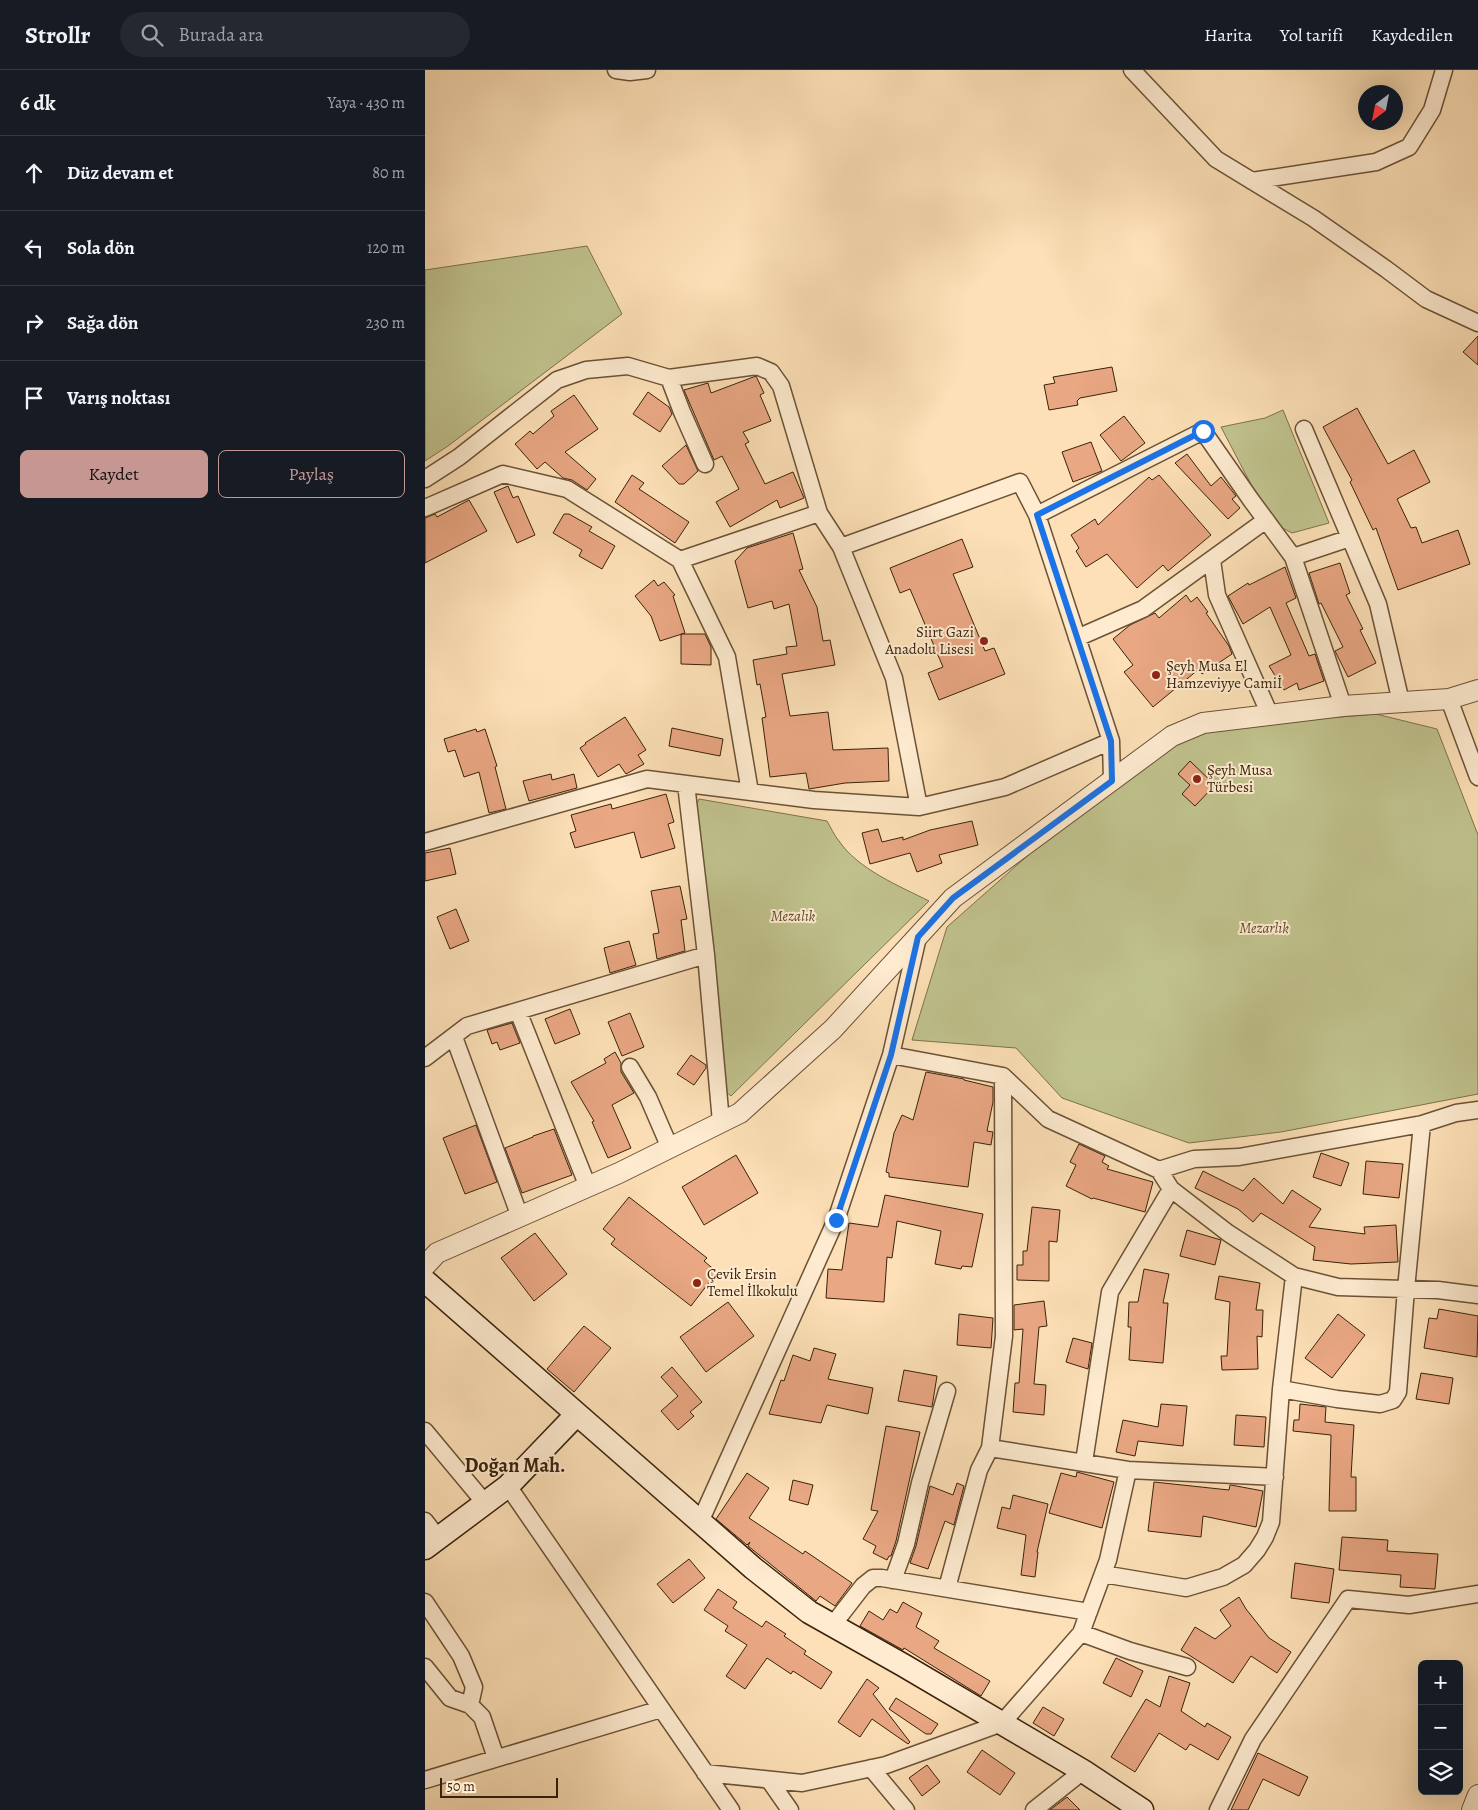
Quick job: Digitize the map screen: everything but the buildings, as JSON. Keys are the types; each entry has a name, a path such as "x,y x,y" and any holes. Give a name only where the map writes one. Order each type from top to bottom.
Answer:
{"main road":[{"path":"425,1281 753,1568 809,1612 1083,1771 1142,1810"},
{"path":"429,1536 485,1503 508,1486 577,1414"}],"street":[{"path":"617,70 629,72 647,70"},
{"path":"1132,70 1216,159 1313,218 1426,299 1478,323"},
{"path":"1252,181 1376,162 1409,147 1432,110 1444,70"},
{"path":"425,479 459,457 557,380 587,370 628,366 669,378 757,366 771,372 781,386 819,513 841,547 894,678 919,807"},
{"path":"669,378 705,464"},
{"path":"1304,428 1378,604 1401,702"},
{"path":"1037,515 1203,431 1293,557 1343,706"},
{"path":"425,508 503,474 567,489 680,560 727,657 750,792"},
{"path":"841,547 1020,482 1037,515 1111,741 1112,781"},
{"path":"680,560 819,513"},
{"path":"1077,638 1143,609 1266,520"},
{"path":"1293,557 1350,538"},
{"path":"1212,560 1217,596 1270,715"},
{"path":"425,1266 437,1253 588,1187 740,1113 833,1029 953,898 1172,736 1203,723 1343,706 1449,699 1478,690"},
{"path":"1449,699 1478,778"},
{"path":"425,842 647,779 814,800 919,807 1005,788 1111,741"},
{"path":"686,784 706,954 721,1122"},
{"path":"700,1522 836,1220 891,1055 918,937"},
{"path":"425,1058 467,1026 706,954"},
{"path":"518,1011 588,1187"},
{"path":"454,1037 520,1217"},
{"path":"891,1055 1003,1076 1048,1119 1159,1170 1171,1189 1228,1233 1294,1276 1338,1287 1438,1290 1478,1295"},
{"path":"630,1067 647,1097 670,1148"},
{"path":"947,1588 979,1470 990,1448 1004,1336 1003,1076"},
{"path":"1159,1170 1194,1159 1239,1157 1422,1124 1455,1113 1478,1110"},
{"path":"1281,1390 1380,1404 1393,1400 1398,1392 1422,1124"},
{"path":"1084,1462 1111,1292 1171,1189"},
{"path":"1103,1574 1186,1588 1223,1577 1244,1565 1265,1538 1271,1522 1281,1390 1294,1276"},
{"path":"893,1580 906,1544 920,1483 947,1391"},
{"path":"425,1431 485,1503"},
{"path":"990,1448 1128,1470 1275,1477"},
{"path":"705,1773 802,1783 886,1765 1002,1723 1081,1633 1108,1560 1128,1470"},
{"path":"508,1486 731,1810"},
{"path":"833,1626 863,1586 873,1578 947,1588 1089,1612"},
{"path":"1217,1810 1253,1739 1349,1599 1409,1605 1478,1594"},
{"path":"425,1602 461,1656 475,1687 470,1706"},
{"path":"1081,1633 1145,1656 1187,1667"},
{"path":"425,1667 450,1698 470,1706 482,1717 496,1758"},
{"path":"425,1780 661,1709"},
{"path":"871,1768 906,1810"},
{"path":"1035,1810 1083,1771"},
{"path":"769,1780 790,1810"},
{"path":"1472,1810 1478,1795"}],"green space":[{"path":"587,246 622,314 448,446 425,461 425,270"},
{"path":"1283,410 1329,523 1292,533 1275,524 1267,515 1221,427 1265,418"},
{"name":"Mezarlık","path":"1376,714 1437,729 1478,835 1478,1094 1281,1132 1189,1143 1062,1098 1016,1048 912,1040 947,927 1112,781 1199,729"},
{"name":"Mezalık","path":"699,799 827,821 837,839 857,860 892,883 929,901 731,1096 726,1092 695,808"}],"place":[{"name":"Siirt Gazi Anadolu Lisesi","path":"984,641"},
{"name":"Şeyh Musa El Hamzeviyye Camiİ","path":"1156,675"},
{"name":"Şeyh Musa Türbesi","path":"1197,779"},
{"name":"Çevik Ersin Temel İlkokulu","path":"697,1283"}],"district":[{"name":"Doğan Mah.","path":"515,1465"}],"route":[{"path":"836,1220 891,1055 918,937 953,898 1112,781 1111,741 1037,515 1203,431"}]}
